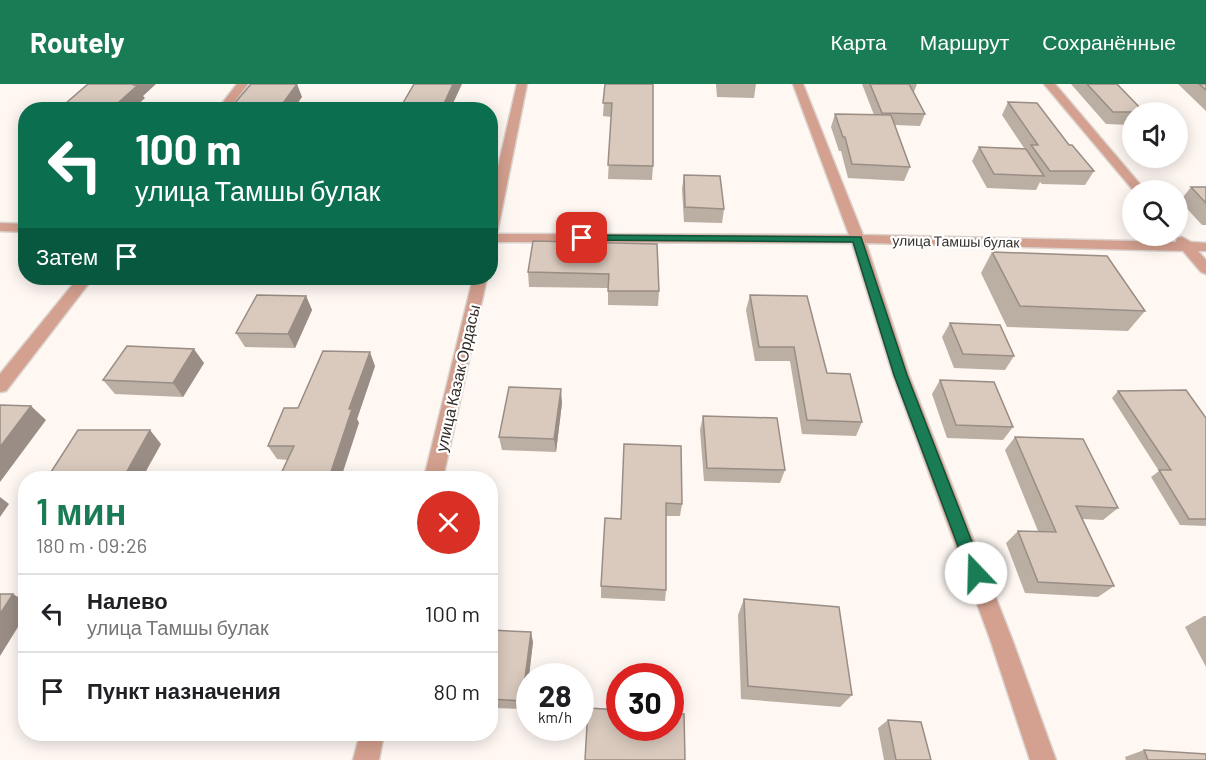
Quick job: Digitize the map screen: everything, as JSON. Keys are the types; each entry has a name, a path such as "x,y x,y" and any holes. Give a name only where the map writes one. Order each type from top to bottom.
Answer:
{"street":[{"path":"228,102 243,84"},
{"path":"498,198 522,84"},
{"path":"798,84 858,239 901,375 1001,639 1043,760"},
{"path":"1049,84 1131,180"},
{"path":"0,227 18,228"},
{"name":"улица Тамшы булак","path":"498,236 1122,241"},
{"name":"улица Тамшы булак","path":"1188,242 1206,247"},
{"path":"1186,246 1206,269"},
{"path":"0,386 80,285"},
{"name":"улица Казак Ордасы","path":"435,471 478,285"},
{"path":"366,760 370,741"}],"building":[{"path":"88,84 138,85 119,102 67,102"},
{"path":"251,84 297,84 284,102 236,102"},
{"path":"414,84 453,84 445,102 404,102"},
{"path":"605,84 653,84 653,166 608,165 612,103 603,103"},
{"path":"870,84 909,84 925,114 882,113"},
{"path":"1087,84 1117,84 1134,102 1122,102 1122,112 1113,112"},
{"path":"1008,102 1037,103 1069,145 1072,145 1094,171 1050,171 1031,145 1038,145"},
{"path":"835,114 891,115 910,167 852,164 845,137 843,137"},
{"path":"979,147 1026,149 1044,176 994,174"},
{"path":"684,175 720,176 724,209 685,207"},
{"path":"1191,187 1206,187 1206,203"},
{"path":"533,241 657,244 659,291 608,291 609,274 528,272"},
{"path":"992,252 1107,256 1145,311 1020,306"},
{"path":"257,295 306,296 288,334 236,333"},
{"path":"750,295 807,296 827,373 850,374 862,422 807,420 794,347 759,347"},
{"path":"950,323 1000,325 1014,356 963,354"},
{"path":"127,346 194,349 173,383 103,380"},
{"path":"323,351 370,352 349,409 352,409 331,471 282,471 294,446 268,446 284,408 298,408"},
{"path":"940,380 994,382 1013,427 956,425"},
{"path":"509,387 561,389 554,439 499,437"},
{"path":"1186,390 1206,418 1206,519 1189,519 1159,470 1171,470 1118,391"},
{"path":"0,405 31,406 0,447"},
{"path":"703,416 777,418 785,470 707,468"},
{"path":"78,430 150,430 127,471 52,471"},
{"path":"1015,437 1083,439 1118,508 1076,506 1114,586 1038,582 1018,531 1056,532"},
{"path":"624,444 681,446 682,504 666,503 666,590 601,586 605,518 621,519"},
{"path":"0,594 13,594 0,614"},
{"path":"744,599 839,607 852,695 748,686"},
{"path":"498,630 531,632 527,663 516,663 516,701 498,700"},
{"path":"594,708 606,709 606,741 684,741 684,714 685,760 585,760 586,741 594,741"},
{"path":"888,720 921,722 931,760 896,760"},
{"path":"1144,750 1206,754 1206,760 1148,760"}],"route":[{"path":"582,238 858,239 901,375 976,573"}]}
